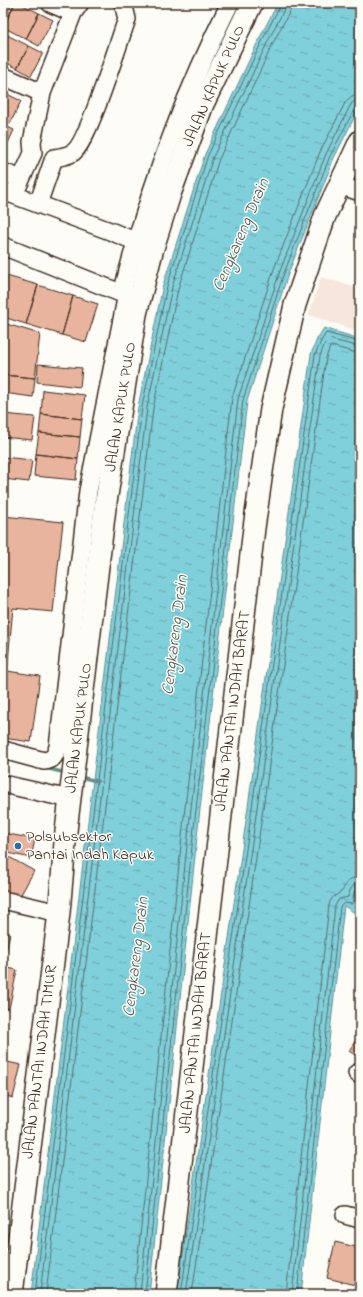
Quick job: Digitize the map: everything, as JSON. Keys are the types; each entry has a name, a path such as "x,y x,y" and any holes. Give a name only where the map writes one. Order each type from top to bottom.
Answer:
{"main road":[{"name":"JALAN KAPUK PULO","path":"66,831 128,302 144,245 170,194 203,104 252,3"},
{"name":"JALAN PANTAI INDAH BARAT","path":"166,1294 264,450 271,409 295,305 326,216 360,142"},
{"name":"JALAN PANTAI INDAH TIMUR","path":"12,1294 58,913 66,831"}],"street":[{"path":"50,3 76,8 42,93 32,142 33,153 21,179 8,193 144,245"},
{"path":"38,204 54,158 73,153 78,148 92,119 127,20 123,3"},
{"name":"JALAN KAPUK PULO","path":"144,245 153,188 178,119 230,3"},
{"path":"3,76 42,93"},
{"path":"3,172 21,179"},
{"path":"339,185 360,192"},
{"path":"3,246 128,302 88,491 56,756 50,760 44,761 3,750"},
{"path":"3,784 72,784"},
{"path":"3,900 58,913"}],"shaded area":[{"path":"321,277 360,289 360,332 309,315"}],"water":[{"name":"Cengkareng Drain","path":"278,3 360,3 360,106 334,158 288,274 247,401 199,818 149,1294 31,1294 138,407 163,285 205,154 262,33"},
{"path":"324,328 360,339 360,878 355,913 344,906 301,1294 177,1294 244,835 311,354 317,339"}],"building":[{"path":"3,3 15,3 3,27"},
{"path":"15,3 19,3 39,13 26,39 3,27"},
{"path":"39,13 53,20 39,46 26,39"},
{"path":"5,34 29,46 17,68 3,61 3,37"},
{"path":"29,46 43,53 31,76 17,68"},
{"path":"7,94 21,101 10,124 3,121 3,102"},
{"path":"3,125 14,130 3,154"},
{"path":"3,275 38,285 26,324 3,317"},
{"path":"38,285 73,296 62,335 26,324"},
{"path":"73,296 98,304 86,342 62,335"},
{"path":"3,323 40,334 35,378 3,375"},
{"path":"38,364 82,368 80,387 37,382"},
{"path":"3,375 35,378 33,397 3,393"},
{"path":"43,390 85,395 82,419 41,414"},
{"path":"3,414 35,417 32,440 3,437"},
{"path":"41,414 82,419 80,437 39,433"},
{"path":"39,433 80,437 78,459 36,454"},
{"path":"36,454 78,459 76,480 34,476"},
{"path":"3,457 32,460 29,482 3,479"},
{"path":"3,516 63,522 53,612 13,608 7,671 40,676 31,742 3,738"},
{"name":"Polsubsektor Pantai Indah Kapuk","path":"3,833 35,839 31,858 3,852"},
{"path":"9,857 34,871 19,898 3,889 3,867"},
{"path":"3,932 10,933 3,966"},
{"path":"3,967 17,970 9,1009 3,1008"},
{"path":"360,1033 360,1058 349,1051"},
{"path":"3,1061 21,1065 13,1098 3,1095"},
{"path":"335,1242 360,1248 360,1263 355,1285 327,1278"},
{"path":"354,1288 360,1289 360,1294 353,1294"}],"waterway":[{"path":"45,768 66,773"},
{"path":"80,777 97,781"}],"place":[{"name":"Polsubsektor Pantai Indah Kapuk","path":"18,846"}]}
